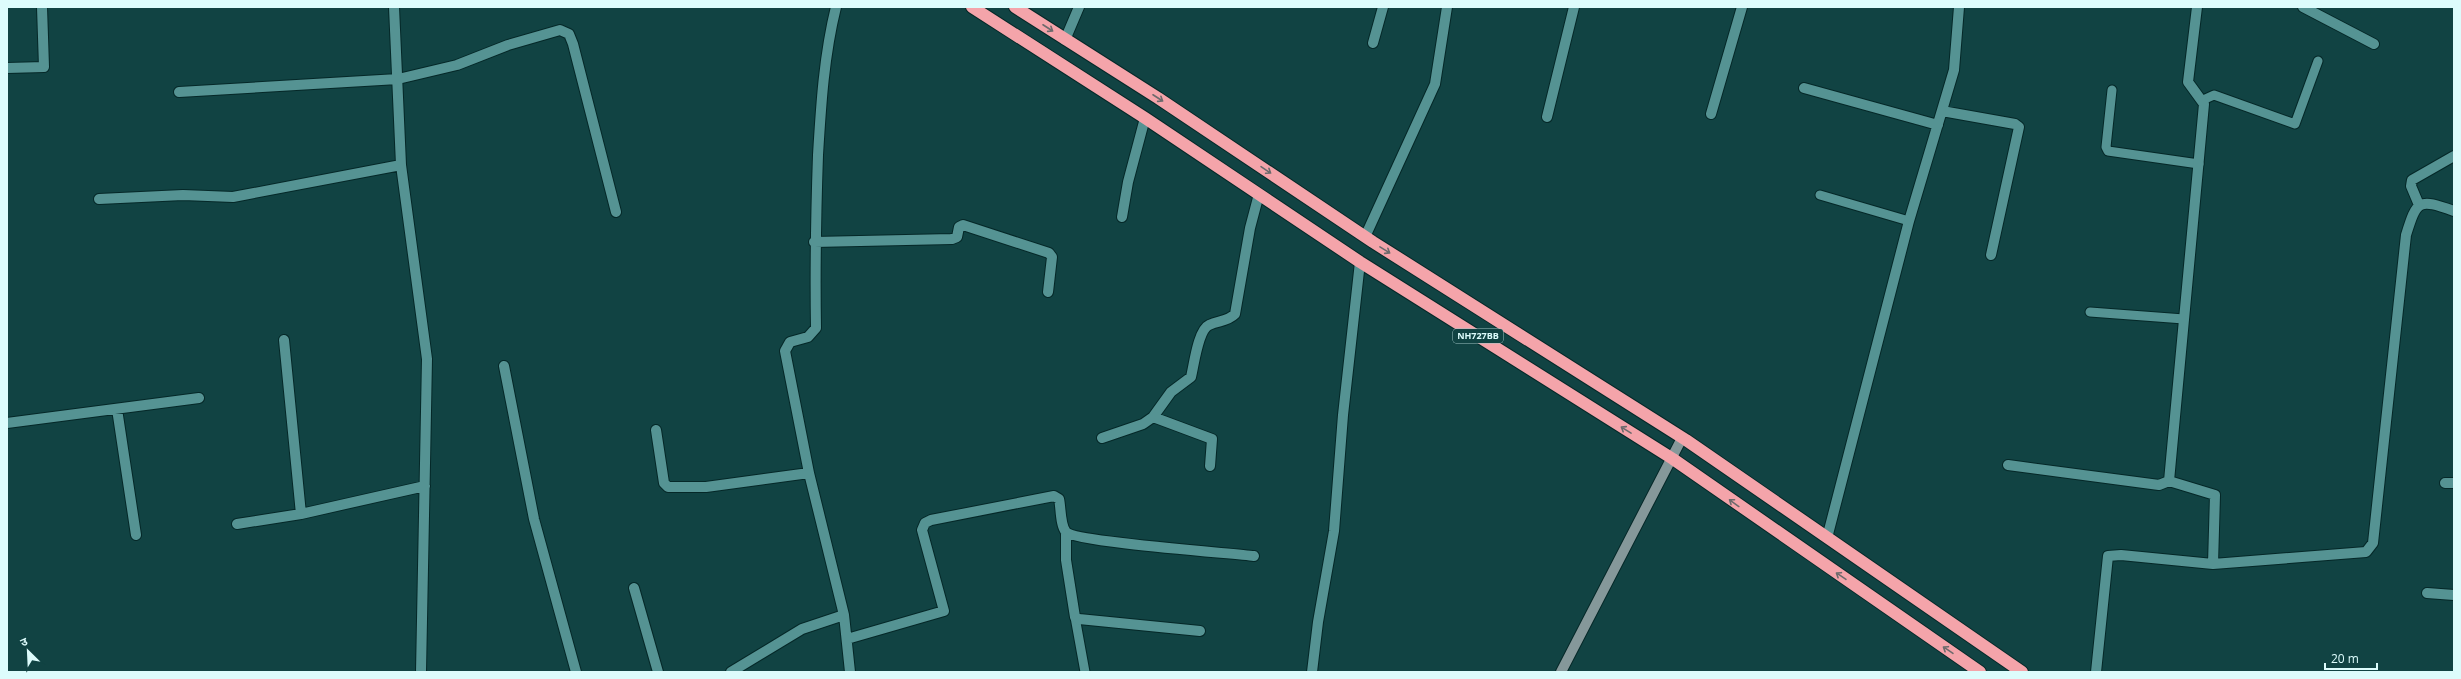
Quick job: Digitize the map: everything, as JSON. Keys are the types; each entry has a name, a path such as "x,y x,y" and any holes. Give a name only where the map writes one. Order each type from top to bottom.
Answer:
{"highway":[{"name":"NH727BB","path":"972,7 1145,118 1360,262 1673,459 1980,672"},
{"name":"NH727BB","path":"1015,7 1158,98 1365,237 1682,438 2022,672"}],"street":[{"path":"7,68 44,67 42,7"},
{"path":"394,7 401,165 427,359 426,486 421,672"},
{"path":"836,7 828,40 820,122 814,242 816,328 808,337 790,342 785,351 809,473 844,615 850,672"},
{"path":"1065,40 1079,7"},
{"path":"1373,43 1382,7"},
{"path":"1365,237 1435,84 1447,7"},
{"path":"1547,117 1574,7"},
{"path":"1711,114 1742,7"},
{"path":"1827,538 1909,221 1954,70 1959,7"},
{"path":"2169,481 2200,164 2203,100 2188,82 2197,7"},
{"path":"2303,7 2374,44"},
{"path":"179,92 398,79 457,65 508,45 560,30 569,34 616,212"},
{"path":"1804,88 1938,125"},
{"path":"1942,111 2015,124 2019,127 1991,255"},
{"path":"1122,217 1128,182 1145,118"},
{"path":"2419,205 2411,186 2412,180 2454,156"},
{"path":"99,199 183,195 233,197 401,165"},
{"path":"1102,438 1143,424 1153,417 1171,392 1191,377 1202,332 1210,324 1229,319 1235,314 1250,228 1259,194"},
{"path":"2096,672 2108,556 2121,555 2213,564 2366,552 2371,548 2374,543 2406,235 2414,209 2419,205 2428,203 2454,211"},
{"path":"814,242 952,239 957,237 959,226 963,225 1049,253 1052,257 1048,292"},
{"path":"1312,672 1318,622 1334,531 1343,415 1360,262"},
{"path":"284,340 301,514"},
{"path":"504,366 534,519 576,672"},
{"path":"7,423 198,398"},
{"path":"117,409 136,535"},
{"path":"1153,417 1212,439 1210,466"},
{"path":"656,430 664,483 668,488 706,487 809,473"},
{"path":"1561,672 1673,459 1682,438"},
{"path":"2008,465 2159,486 2169,481 2215,495 2213,564"},
{"path":"237,524 301,514 426,486"},
{"path":"847,639 944,611 945,608 922,530 925,523 1054,496 1059,499 1066,532 1066,560 1075,617 1079,619 1200,631"},
{"path":"1066,532 1070,535 1098,540 1254,556"},
{"path":"634,588 658,672"},
{"path":"2427,593 2454,595"},
{"path":"731,672 802,629 844,615"}],"lane":[{"path":"2203,100 2214,95 2295,124 2318,61"},
{"path":"2112,90 2106,148 2108,151 2200,164"},
{"path":"1820,195 1909,221"},
{"path":"2090,312 2184,319"},
{"path":"1075,617 1085,672"}]}
